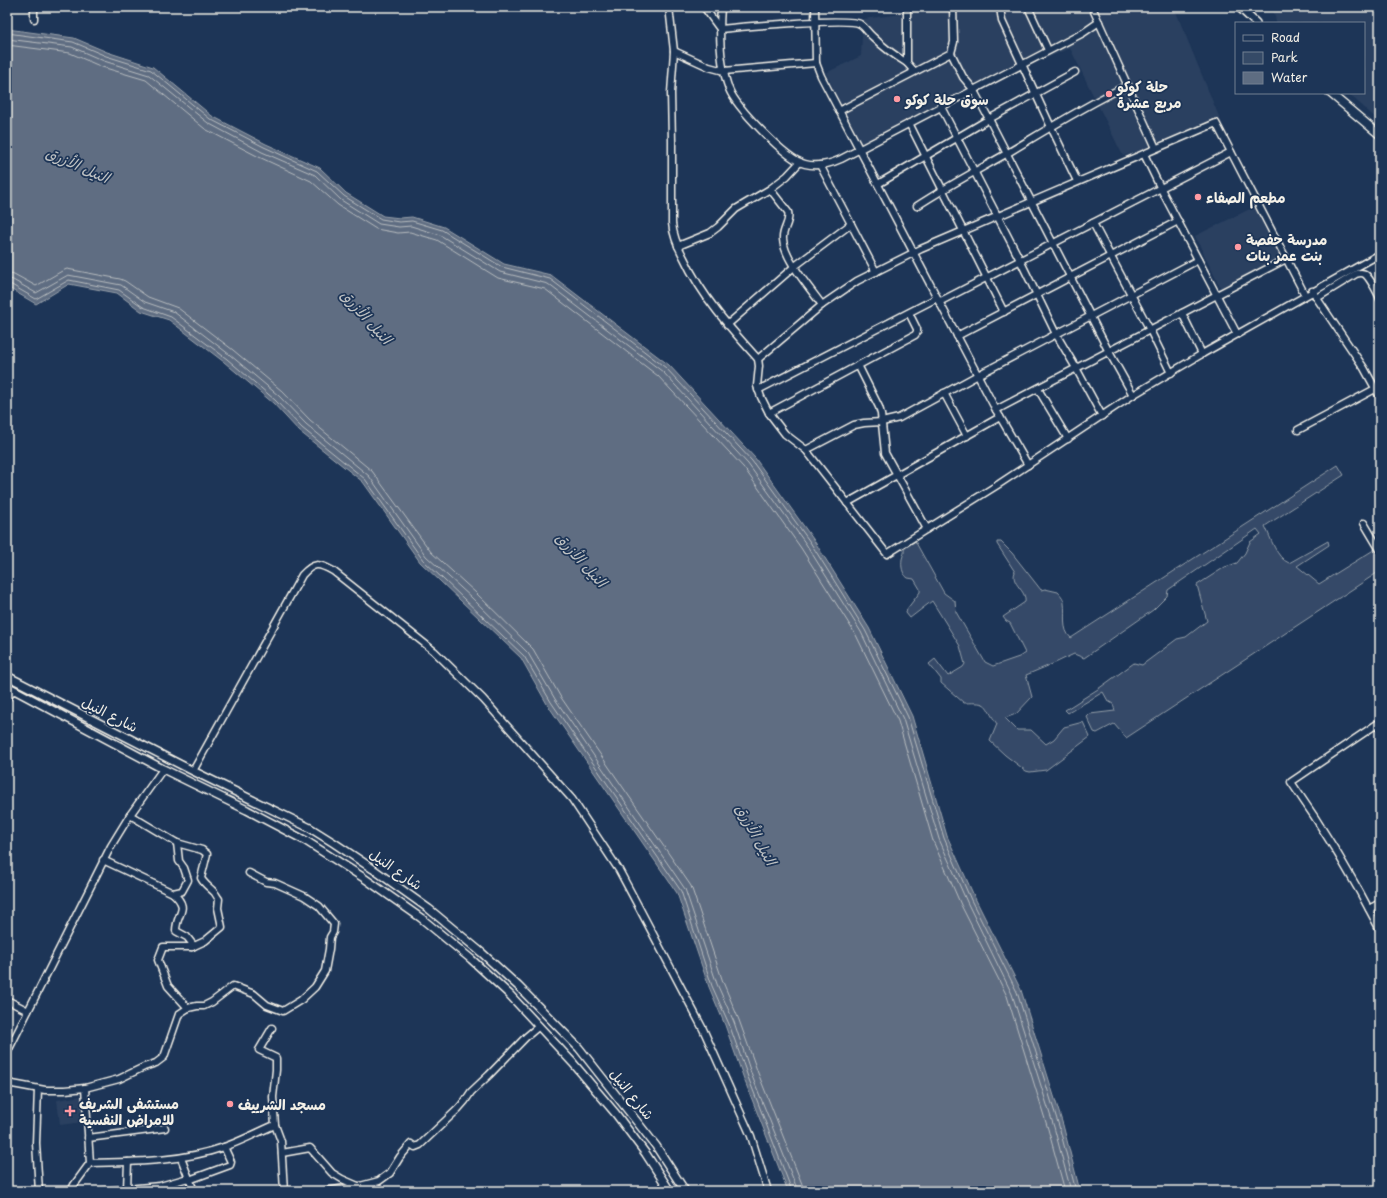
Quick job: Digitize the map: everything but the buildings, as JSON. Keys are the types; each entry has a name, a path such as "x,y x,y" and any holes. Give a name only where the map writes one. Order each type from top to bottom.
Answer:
{"main road":[{"path":"1239,7 1255,22"},
{"path":"1331,94 1380,135"},
{"name":"شارع النيل","path":"7,676 193,771 310,828 402,889 429,909 502,972 544,1012 583,1053 656,1146 685,1191"},
{"name":"شارع النيل","path":"10,688 163,769 312,845 364,878 421,918 471,959 509,994 573,1063 616,1114 646,1154 670,1191"},
{"path":"573,1063 577,1061 583,1053"},
{"path":"584,1076 587,1070 594,1068"}],"street":[{"path":"34,7 34,19"},
{"path":"669,7 674,51 671,93 672,223 678,246 696,281 716,312 758,359 758,390 769,413 785,434 806,450 887,554 1028,465 1134,395 1202,354 1380,254"},
{"path":"704,7 720,28"},
{"path":"721,7 721,53 729,89 738,105 784,151 800,162 820,165 836,161 1083,33 1099,22"},
{"path":"815,7 816,64 823,82 996,410 1028,465"},
{"path":"907,7 907,62"},
{"path":"953,7 954,42 951,53 963,77 973,89 1052,243 1071,276 1090,316 1134,395"},
{"path":"1000,7 1002,21 1050,127 1077,181"},
{"path":"1028,7 1048,50"},
{"path":"1092,7 1156,148"},
{"path":"720,28 849,21 860,24 871,36 888,50 907,62 914,71"},
{"path":"674,51 709,67 724,70 816,64"},
{"path":"839,111 951,53"},
{"path":"878,184 989,119 1075,72"},
{"path":"917,206 942,189 1104,96 1128,85"},
{"path":"941,107 1020,260 1056,334 1102,416"},
{"path":"758,359 845,289 914,252 1216,122 1305,295"},
{"path":"909,123 1004,312"},
{"path":"758,390 909,314 987,277 1160,187 1231,152"},
{"path":"1144,154 1237,334"},
{"path":"678,246 710,233 736,209 770,189 787,176 800,162"},
{"path":"820,165 876,272"},
{"path":"770,189 788,212 789,219 783,236 785,252 822,306"},
{"path":"957,336 1178,221"},
{"path":"1093,223 1150,330 1171,373"},
{"path":"727,325 795,266 851,224"},
{"path":"996,410 1286,259"},
{"path":"806,450 854,425 882,422 899,418 1198,260"},
{"path":"1317,298 1356,274 1361,273 1365,274 1380,296"},
{"path":"1312,291 1364,368 1380,397"},
{"path":"1182,313 1202,354"},
{"path":"769,413 914,335 917,332 917,329 909,314"},
{"path":"858,365 881,414 885,453 927,530"},
{"path":"1038,389 1068,439"},
{"path":"1298,430 1375,389"},
{"path":"944,393 967,436"},
{"path":"847,503 1000,417"},
{"path":"1364,523 1380,550"},
{"path":"193,771 302,575 309,567 316,564 322,565 333,571 434,650 483,699 572,799 619,870 703,1029 751,1136 768,1191"},
{"path":"7,698 10,688"},
{"path":"1380,722 1290,782 1346,867 1380,930"},
{"path":"7,1053 103,860 130,815 163,769"},
{"path":"130,815 177,843 202,850 207,854 200,878 205,885 214,891 216,896 220,899 218,908 222,927 205,942 192,947 163,947 158,960 168,986 188,1008"},
{"path":"172,893 182,891 188,880 184,868 179,861 177,843"},
{"path":"103,860 172,893 181,900 182,912 176,923 176,931 188,937 194,946 192,947"},
{"path":"7,1083 38,1089 65,1090 85,1088 119,1079 156,1063 164,1057 180,1014 188,1008 204,1006 212,1002 233,986 254,994 267,1005 283,1011 300,1000 315,987 325,972 330,937 333,932 334,924 319,906 304,896 276,883 266,882 249,873"},
{"path":"1369,909 1380,903"},
{"path":"7,1000 28,1011"},
{"path":"326,1191 341,1190 371,1184 387,1176 411,1144 416,1147 458,1109 471,1092 539,1026"},
{"path":"272,1028 259,1050 276,1058 272,1098 275,1124 280,1136 284,1191"},
{"path":"71,1191 90,1163 85,1088"},
{"path":"38,1089 36,1142 39,1191"},
{"path":"90,1163 181,1158 224,1147 275,1124"},
{"path":"88,1138 165,1128"},
{"path":"104,1191 160,1186 189,1179 230,1165 231,1162 224,1147"},
{"path":"282,1153 310,1148 332,1173 342,1179 360,1186"},
{"path":"181,1158 194,1191"},
{"path":"127,1189 128,1162"},
{"path":"371,1184 376,1191"}],"shaded area":[{"name":"سوق حلة كوكو","path":"911,7 1174,7 1222,124 1123,156 1070,48 860,144 826,73 861,56 863,19 910,13"},
{"path":"1271,7 1380,7 1380,122 1349,94 1365,94 1365,22 1276,22"},
{"name":"مدرسة حفصة بنت عمر بنات","path":"1254,207 1280,258 1221,289 1195,236"},
{"name":"مستشفى الشريف للامراض النفسية","path":"81,1096 83,1122 60,1125 57,1100"}],"green space":[{"path":"1338,465 1344,475 1265,526 1277,552 1289,563 1328,541 1329,545 1297,566 1319,584 1380,546 1380,571 1126,738 1114,724 1097,733 1094,732 1087,717 1090,714 1115,711 1113,704 1108,701 1103,692 1068,713 1065,710 1098,689 1134,663 1142,665 1177,639 1186,637 1207,621 1197,585 1225,567 1237,563 1245,553 1250,542 1261,534 1257,529 1168,590 1167,596 1153,610 1084,658 1074,654 1026,675 1032,697 1016,714 1005,718 1017,730 1031,730 1046,744 1054,739 1064,727 1083,722 1090,737 1046,770 1026,771 1005,755 990,741 997,724 988,708 979,703 964,703 941,683 941,679 929,664 935,659 948,676 963,667 965,664 960,646 932,601 910,618 906,613 907,609 920,592 920,589 914,579 906,576 902,567 904,549 915,541 944,593 955,601 956,612 985,662 993,666 1019,657 1025,653 1010,623 1003,617 1025,602 1024,594 1016,584 1014,576 1015,572 997,542 1001,542 1012,553 1041,590 1045,589 1058,592 1060,594 1064,602 1064,622 1066,630 1071,638"}],"water":[{"name":"النيل الأزرق","path":"7,29 74,38 107,52 153,67 212,116 266,144 320,168 346,193 383,216 400,218 412,217 444,227 504,264 551,275 669,365 755,458 813,539 869,628 912,716 947,836 975,898 1021,990 1063,1125 1080,1191 788,1191 709,987 677,893 547,704 521,658 420,562 363,482 299,431 273,403 224,362 169,320 141,311 117,293 69,284 36,304 7,287"}],"place":[{"name":"حلة كوكو مربع عشرة","path":"1109,94"},
{"name":"سوق حلة كوكو","path":"897,99"},
{"name":"مطعم الصفاء","path":"1198,197"},
{"name":"مدرسة حفصة بنت عمر بنات","path":"1238,247"},
{"name":"مسجد الشرييف","path":"230,1104"},
{"name":"مستشفى الشريف للامراض النفسية","path":"70,1111"}]}
